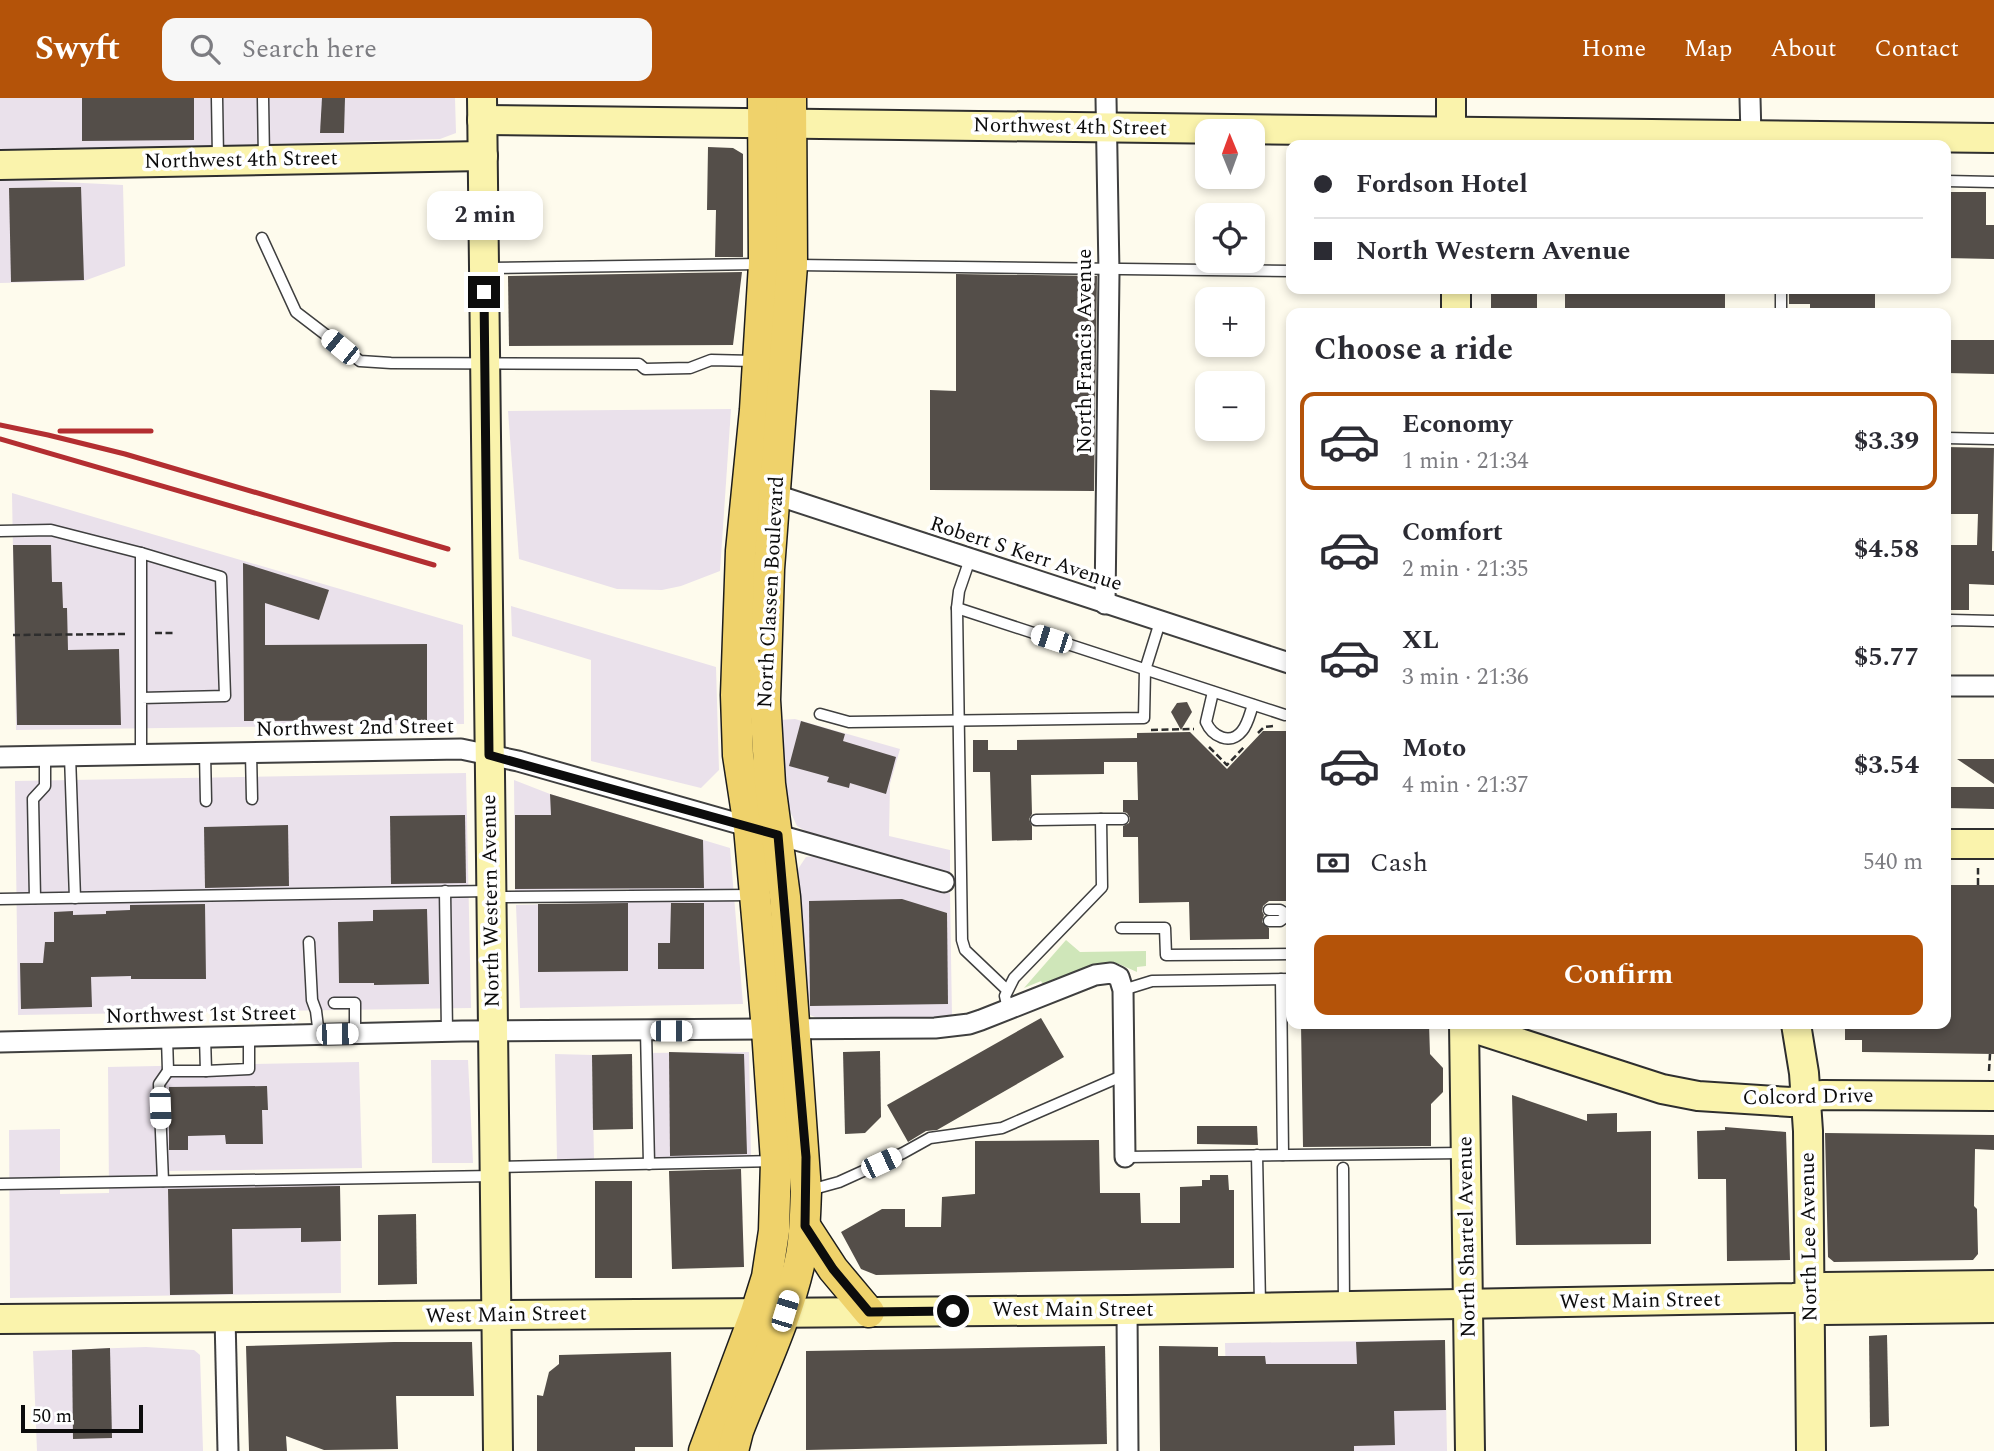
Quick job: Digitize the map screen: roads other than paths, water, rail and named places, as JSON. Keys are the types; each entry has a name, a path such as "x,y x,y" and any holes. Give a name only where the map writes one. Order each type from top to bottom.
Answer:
{"main road":[{"path":"1451,98 1451,139"},
{"name":"Northwest 4th Street","path":"482,109 777,111 1107,128 1451,139 1751,136 1805,140"},
{"name":"North Western Avenue","path":"482,109 498,1451"},
{"name":"North Classen Boulevard","path":"733,1451 771,1312 766,1277 774,1231 781,1029 778,835 769,784 765,700 765,630 775,495 777,111"},
{"name":"Northwest 4th Street","path":"1877,140 1994,138"},
{"name":"Northwest 4th Street","path":"0,165 483,156"},
{"name":"North Classen Boulevard","path":"704,1451 771,1312 798,1266 805,1226 806,1191 781,1029 756,895 738,755 736,695 741,551 758,361 778,265"},
{"path":"1951,844 1994,844"},
{"name":"North Shartel Avenue","path":"1464,1029 1470,1451"},
{"name":"Colcord Drive","path":"1479,1029 1662,1089 1698,1096 1791,1102 1822,1095 1992,1084"},
{"name":"North Lee Avenue","path":"1797,1029 1805,1098 1811,1451"},
{"path":"805,1226 833,1269 869,1312"},
{"name":"West Main Street","path":"0,1319 1260,1308 1810,1297 1824,1287 1994,1285"},
{"name":"West Main Street","path":"1810,1297 1823,1310 1994,1308"}],"street":[{"name":"North Francis Avenue","path":"1105,604 1108,268 1106,98"},
{"path":"1751,98 1751,136"},
{"name":"Robert S Kerr Avenue","path":"747,485 1286,662"},
{"path":"1951,685 1994,686"},
{"name":"Northwest 2nd Street","path":"0,757 461,749 944,882"},
{"name":"Northwest 1st Street","path":"0,1042 447,1032 954,1026 969,1024 1007,1000 1107,972 1119,978 1123,990"},
{"path":"1123,990 1125,1157"},
{"path":"1127,1310 1128,1451"},
{"path":"225,1316 228,1451"}],"lane":[{"path":"217,98 218,161"},
{"path":"263,98 264,160"},
{"path":"1951,181 1994,182"},
{"path":"262,238 296,312 360,361 639,364 645,369 690,368 711,360 758,361"},
{"path":"484,268 778,265 1286,271"},
{"path":"1951,438 1994,439"},
{"path":"0,531 51,530 221,577 225,696 141,698"},
{"path":"141,553 141,754"},
{"path":"970,559 959,592 957,608 962,945 1007,1000"},
{"path":"957,608 1285,715"},
{"path":"1951,620 1994,621"},
{"path":"820,715 849,722 1144,718 1145,670 1160,622"},
{"path":"1213,692 1206,722 1209,729 1219,737 1232,738 1243,731 1253,705"},
{"path":"251,752 252,799"},
{"path":"205,753 206,801"},
{"path":"35,898 33,799 46,786 44,756"},
{"path":"70,756 75,898"},
{"path":"1007,1000 1014,978 1102,887 1101,819"},
{"path":"1036,820 1123,819"},
{"path":"445,891 447,1032"},
{"path":"0,899 445,891 491,894 756,895"},
{"path":"1269,910 1280,910 1286,914"},
{"path":"1269,921 1286,918"},
{"path":"1121,928 1165,928 1166,955 1286,954"},
{"path":"309,942 312,1000 319,1035"},
{"path":"1123,990 1152,981 1286,979 1283,1155"},
{"path":"334,1003 355,1003 355,1034"},
{"path":"646,1031 649,1164"},
{"path":"168,1071 249,1069 249,1036"},
{"path":"205,1037 206,1071"},
{"path":"163,1181 159,1084 168,1071 167,1038"},
{"path":"806,1191 839,1182 930,1138 1002,1128 1124,1075"},
{"path":"1125,1157 1465,1153"},
{"path":"1257,1155 1260,1308"},
{"path":"0,1184 495,1172 776,1161"},
{"path":"1343,1168 1344,1306"}],"railway":[{"path":"0,425 125,454 448,549"},
{"path":"60,431 151,431"},
{"path":"0,439 434,565"}]}
